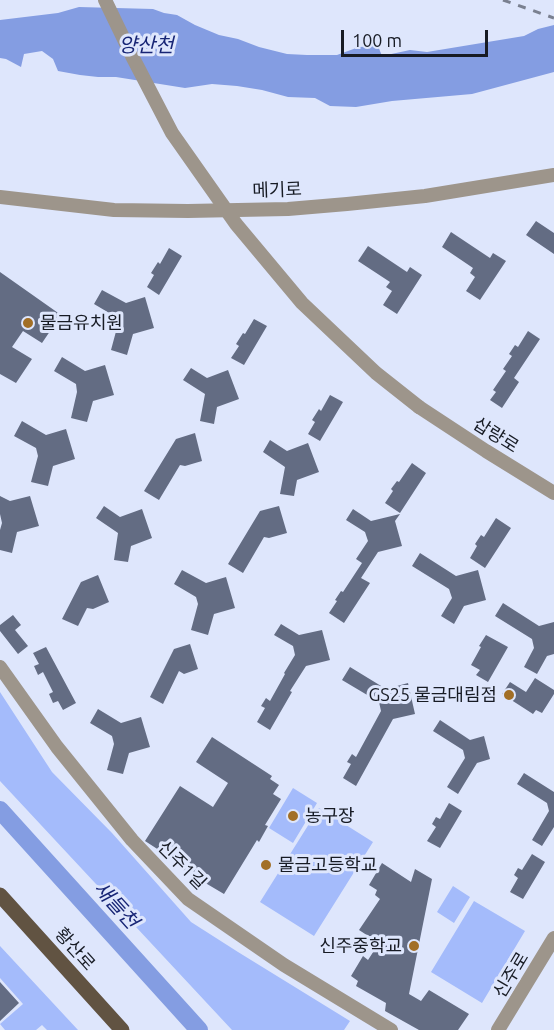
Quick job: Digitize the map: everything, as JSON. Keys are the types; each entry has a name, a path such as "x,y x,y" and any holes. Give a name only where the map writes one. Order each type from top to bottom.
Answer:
{"main road":[{"name":"황산로","path":"0,895 122,1030"}],"street":[{"name":"삽량로","path":"105,0 172,133 236,224 302,303 376,373 419,407 554,493"},
{"name":"메기로","path":"0,197 114,210 288,209 425,195 554,175"},
{"name":"신주1길","path":"0,667 57,747 117,822 188,899 284,965 391,1030"},
{"name":"신주로","path":"498,1030 554,938"}],"shaded area":[{"path":"0,692 52,772 112,833 191,922 350,1021 344,1030 232,1030 0,781"},
{"name":"농구장","path":"293,788 317,803 293,843 269,828"},
{"path":"319,808 373,842 314,936 260,902"},
{"path":"453,886 470,897 454,923 437,912"},
{"path":"474,901 525,931 482,1003 431,972"},
{"path":"0,946 78,1030 47,1030 42,1025 36,1030 5,1030 0,1024 23,1004 0,978"}],"water":[{"name":"양산천","path":"79,7 153,9 177,15 219,35 259,47 287,54 307,55 337,55 359,47 378,46 382,56 410,50 427,52 524,36 554,25 554,72 472,94 392,101 356,107 330,106 315,98 288,97 237,86 212,84 185,88 116,77 80,75 58,71 53,59 42,51 24,54 21,67 0,58 0,20 58,13"}],"building":[{"path":"536,221 554,233 554,254 526,235"},
{"path":"451,232 490,258 493,253 506,261 480,300 466,291 475,277 470,273 473,268 442,247"},
{"path":"368,246 407,272 410,267 422,275 397,314 383,305 392,291 386,287 390,282 358,261"},
{"path":"169,248 182,256 159,295 147,287 154,275 151,273 158,262 160,264"},
{"name":"물금유치원","path":"0,272 61,315 42,343 23,331 12,347 32,359 16,383 0,374"},
{"path":"102,290 126,303 145,297 154,328 133,334 127,355 111,350 118,324 116,317 94,304"},
{"path":"254,319 267,326 244,365 231,358 239,346 236,344"},
{"path":"528,331 540,339 514,378 519,382 502,408 490,400 496,392 493,390 506,371 503,369 512,356 509,354 515,345 518,347"},
{"path":"62,357 85,371 105,365 114,395 93,401 87,422 71,418 77,392 76,384 54,371"},
{"path":"191,368 207,378 228,370 239,399 217,407 214,424 200,421 205,394 183,380"},
{"path":"330,395 343,402 320,441 308,434 315,422 312,420 319,409 321,411"},
{"path":"22,421 46,435 66,429 75,459 53,466 48,486 31,482 38,456 36,448 14,436"},
{"path":"195,433 202,461 185,466 180,465 159,500 144,491 176,439"},
{"path":"270,440 287,451 308,443 319,472 297,480 294,496 280,494 285,467 263,452"},
{"path":"412,463 426,473 400,513 385,503 393,491 391,489 397,481 399,482"},
{"path":"0,496 10,501 30,496 39,526 17,532 12,553 0,550 2,523"},
{"path":"104,506 120,517 142,509 152,538 131,546 128,562 114,560 118,533 96,518"},
{"path":"279,506 287,533 269,538 264,537 243,573 228,564 260,511"},
{"path":"353,509 371,521 400,514 395,521 402,546 378,552 361,578 370,583 344,623 329,613 337,601 335,600 362,563 356,559 368,541 365,532 346,520"},
{"path":"496,518 511,528 485,568 470,558 477,546 475,544 481,535 484,537"},
{"path":"420,553 456,576 478,570 486,600 464,606 454,624 441,616 452,598 449,589 412,566"},
{"path":"182,570 206,583 226,577 235,608 214,614 208,635 191,630 198,604 196,597 174,584"},
{"path":"98,575 109,602 93,609 87,608 78,626 62,619 81,582"},
{"path":"503,603 539,626 554,622 554,654 547,656 537,674 524,667 534,648 532,639 495,616"},
{"path":"13,615 21,625 15,630 28,646 18,654 0,631 0,625"},
{"path":"281,624 299,635 322,630 330,660 306,666 270,730 257,722 265,708 261,706 266,698 270,701 295,655 293,646 274,635"},
{"path":"486,635 508,647 488,682 476,675 480,670 471,665"},
{"path":"190,644 198,669 184,674 179,671 163,704 150,697 174,649"},
{"path":"46,647 76,703 63,710 58,701 53,703 49,694 53,692 43,672 38,675 34,666 39,664 33,653"},
{"path":"350,667 386,689 408,683 415,714 393,719 356,786 343,778 351,764 347,762 352,754 356,757 381,711 379,702 342,680"},
{"path":"535,678 554,690 554,694 542,713 536,710 533,714 502,694 510,682 526,692"},
{"path":"98,709 121,723 141,717 150,747 129,753 123,774 107,770 114,744 112,736 90,723"},
{"path":"440,720 470,740 484,736 490,759 477,763 458,794 447,787 465,758 463,750 433,731"},
{"path":"212,737 272,776 270,779 279,785 273,794 281,799 265,825 268,826 259,842 257,840 224,894 180,868 182,865 145,841 180,786 213,807 228,783 196,762"},
{"path":"524,773 554,792 554,827 542,846 532,840 549,811 547,803 517,784"},
{"path":"449,803 462,811 440,848 427,841 436,827 432,824 436,817 440,819"},
{"path":"532,854 545,862 523,899 510,892 518,878 514,875 518,868 522,870"},
{"path":"382,863 411,882 415,869 432,879 409,994 421,1001 429,990 469,1014 458,1030 419,1030 385,1011 386,1003 356,986 358,981 351,976 363,956 368,960 379,943 359,930 380,899 375,895 377,890 369,885"},
{"path":"0,982 19,1003 0,1021"}],"waterway":[{"name":"새들천","path":"0,810 199,1030"}],"railway":[{"path":"503,0 554,18"}],"place":[{"name":"물금유치원","path":"28,323"},
{"name":"GS25 물금대림점","path":"509,695"},
{"name":"농구장","path":"293,816"},
{"name":"물금고등학교","path":"266,865"},
{"name":"신주중학교","path":"414,946"}]}
